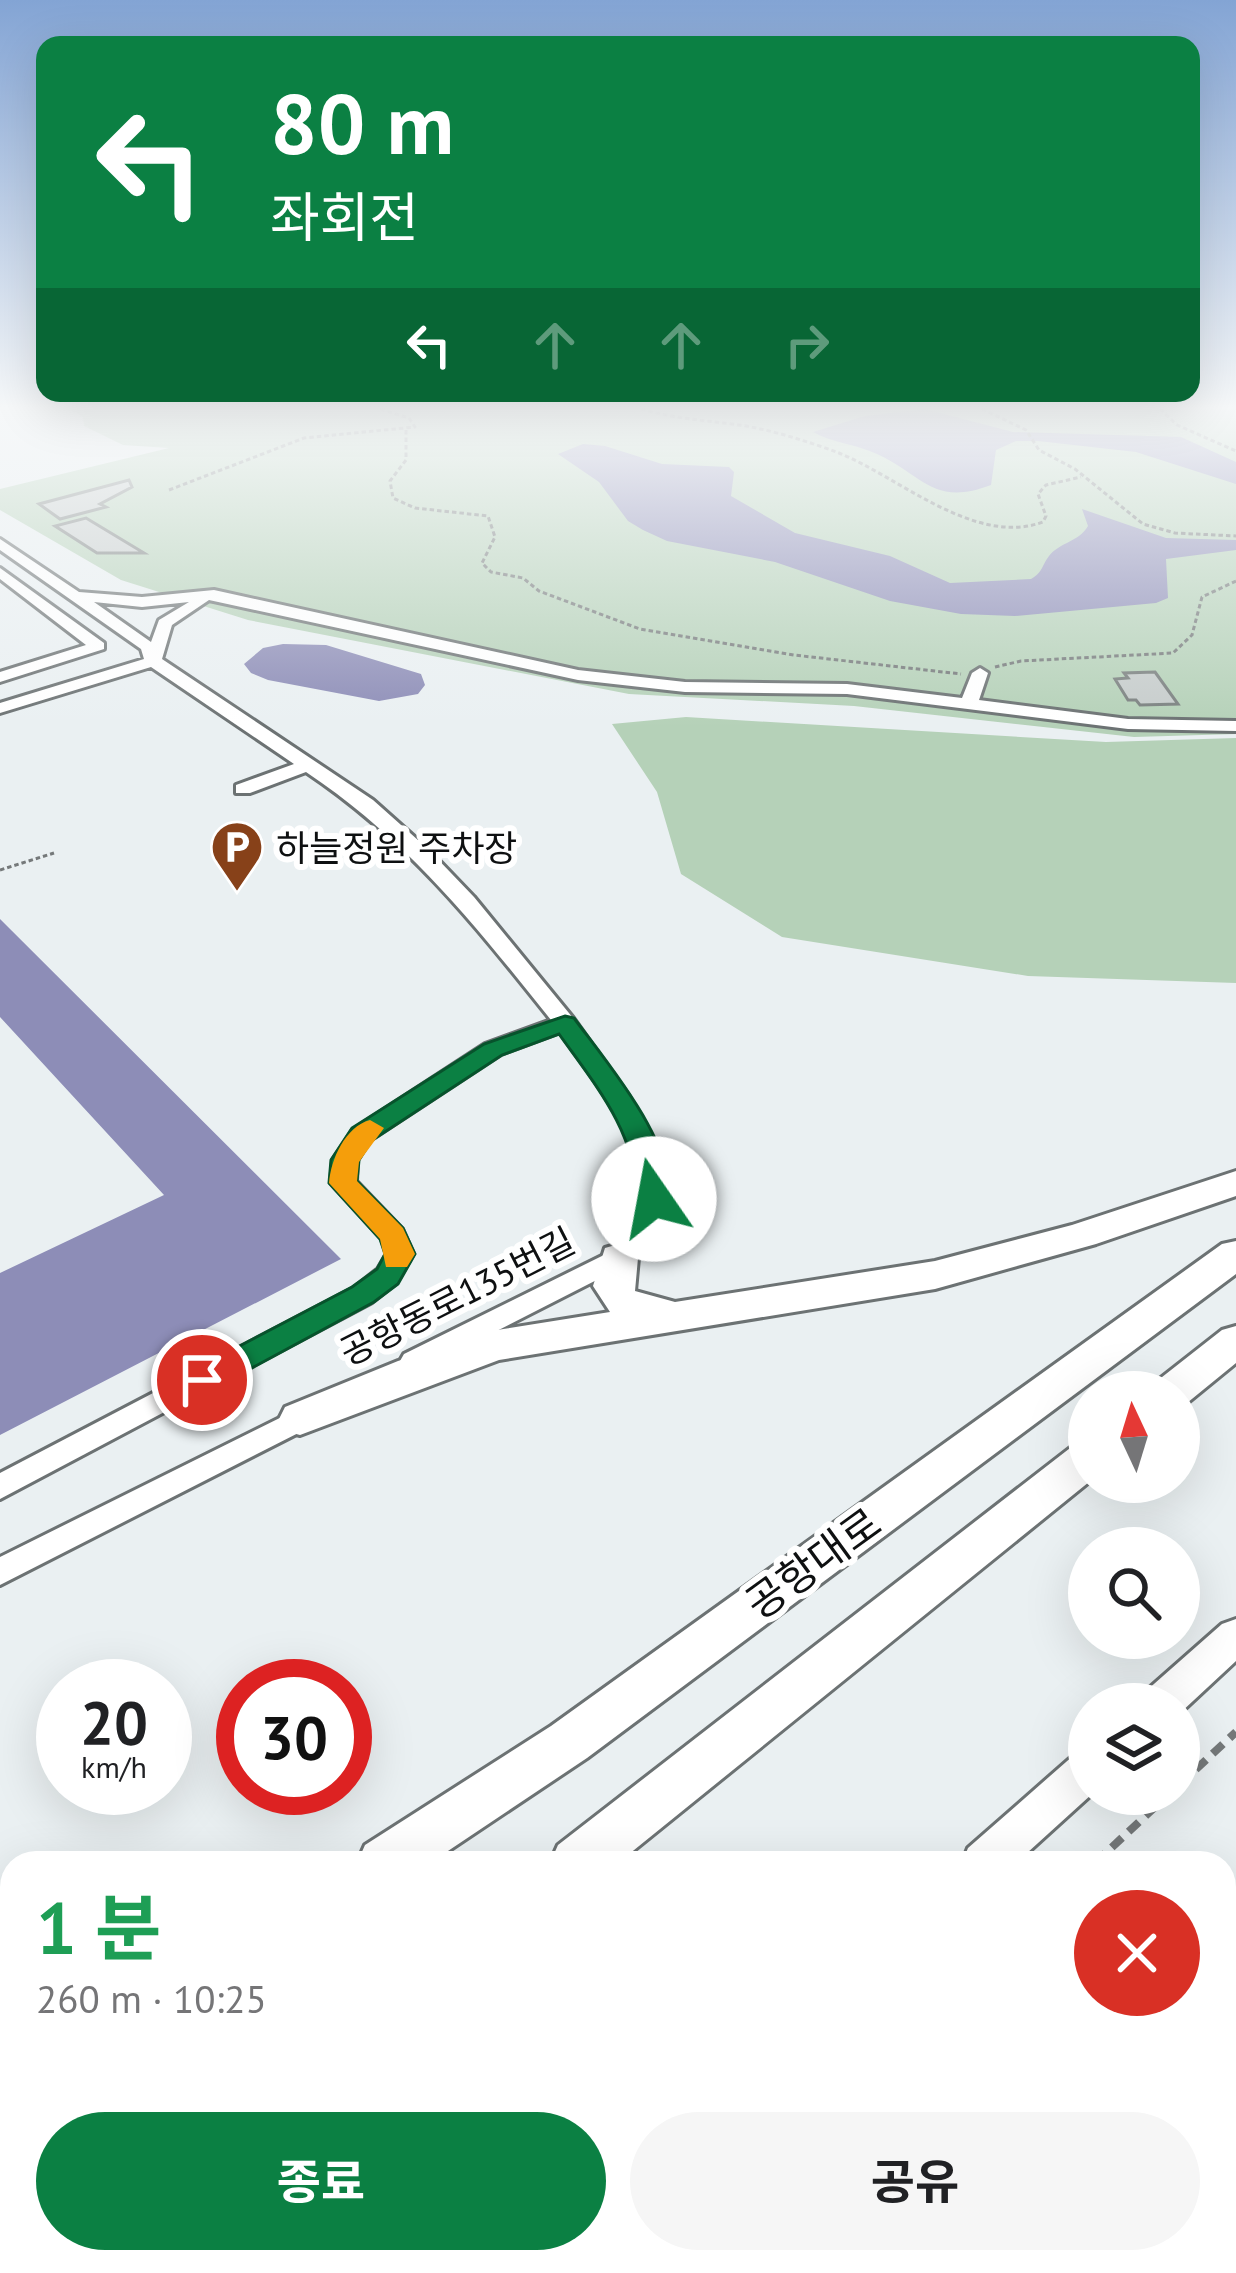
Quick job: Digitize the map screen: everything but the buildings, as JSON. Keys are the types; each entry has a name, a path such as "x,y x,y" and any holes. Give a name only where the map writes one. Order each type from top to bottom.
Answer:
{"highway":[{"path":"300,1419 412,1372 497,1346 974,1266 1236,1183"},
{"name":"공항대로","path":"402,1851 569,1742 1236,1254"},
{"path":"620,1258 614,1286 620,1300 644,1311 684,1314"},
{"path":"1198,1371 1236,1341"},
{"path":"592,1851 1068,1474"},
{"path":"608,1851 642,1811"}],"main road":[{"path":"1184,1683 1236,1636"},
{"path":"997,1851 1068,1787"}],"street":[{"name":"공항동로135번길","path":"0,543 119,622 148,647 153,661 366,805 421,853 467,901 616,1095 649,1155 654,1199 646,1225 620,1258 0,1572"},
{"path":"0,572 98,646 0,677"},
{"path":"0,708 153,661 166,618 164,609 74,595"},
{"path":"214,595 166,618 119,622 124,612 141,604 214,595 578,675 685,687 847,689 1177,727 1236,726"},
{"path":"968,706 980,674"},
{"path":"1166,710 1177,727"},
{"path":"243,789 308,765"},
{"path":"0,1487 363,1294 387,1276 400,1254 393,1235 343,1183 345,1160 361,1135 493,1049 565,1023"}],"path":[{"path":"485,515 495,536 482,563 491,572 523,578 539,591 604,619 703,642 934,673 980,674 1021,662 1173,653 1186,647 1194,632 1193,606 1198,597 1236,580"},
{"path":"967,515 999,528 1024,529 1043,522 1046,515"},
{"path":"1131,515 1143,524 1175,532 1236,536"},
{"path":"0,870 54,853"},
{"path":"1200,1765 1236,1732"},
{"path":"1108,1851 1146,1815"}],"green space":[{"path":"9,515 1236,515 1236,734 1134,737 854,706 629,694 248,620 121,580"},
{"path":"686,717 1106,742 1236,738 1236,983 1028,976 782,937 681,874 657,792 612,724"}],"water":[{"path":"624,515 764,515 795,533 890,556 950,583 1031,579 1053,551 1084,531 1088,526 1084,515 1100,515 1166,538 1236,540 1236,550 1166,559 1168,598 1156,603 1015,616 961,614 890,601 775,562 667,541"},
{"path":"326,645 421,674 425,685 418,694 379,701 268,680 251,673 244,664 263,648"},
{"path":"0,919 341,1259 0,1435 0,1273 164,1195 0,1017"}],"slow traffic":[{"path":"370,1128 345,1160 343,1183 393,1235 400,1254 397,1260"}],"place":[{"name":"하늘정원 주차장","path":"237,893"}],"route":[{"path":"202,1380 363,1294 387,1276 400,1254 393,1235 343,1183 345,1160 361,1135 493,1049 565,1023 616,1095 649,1155 654,1199"}]}
